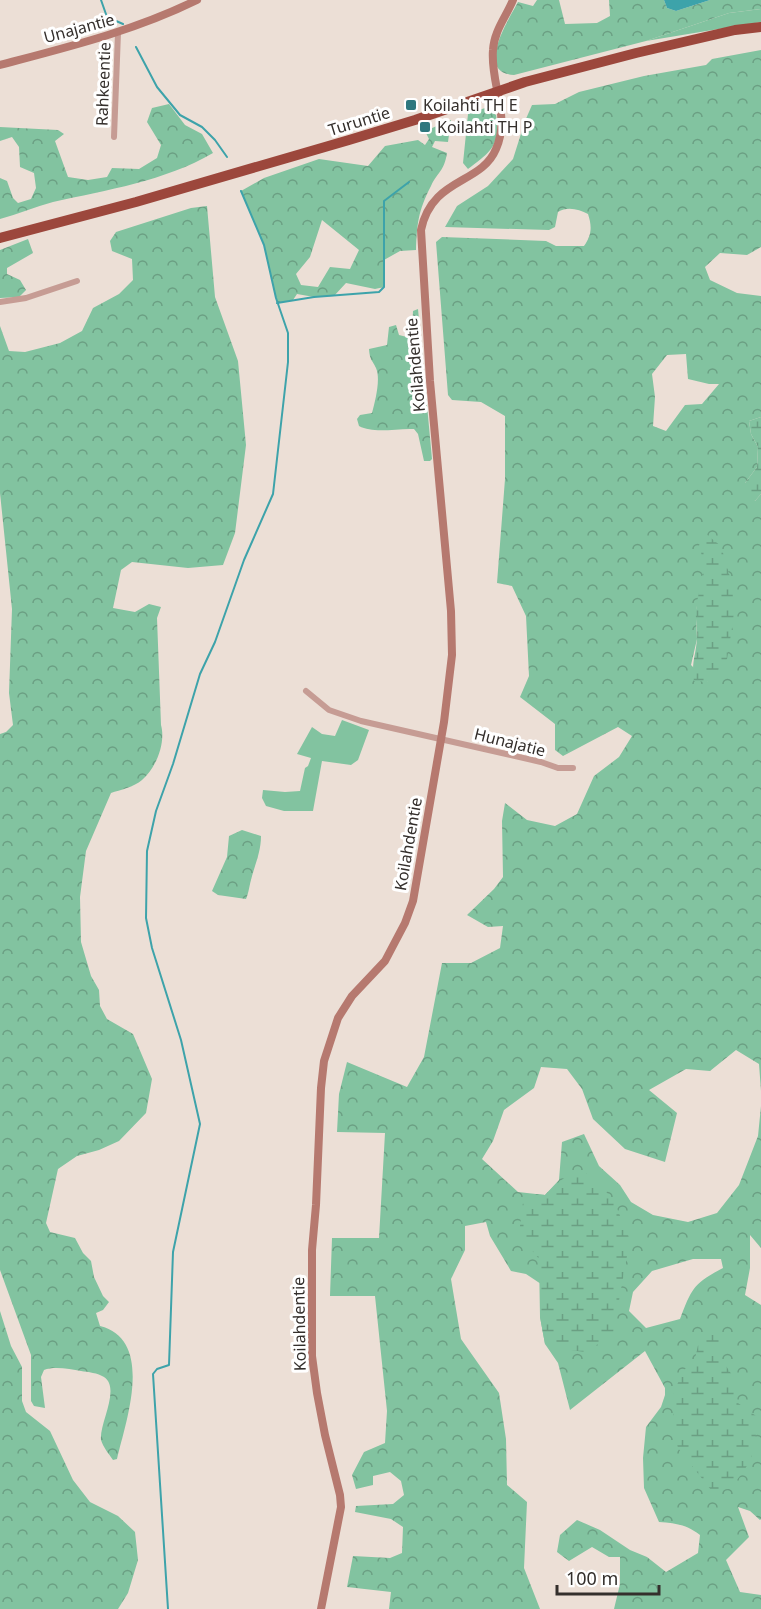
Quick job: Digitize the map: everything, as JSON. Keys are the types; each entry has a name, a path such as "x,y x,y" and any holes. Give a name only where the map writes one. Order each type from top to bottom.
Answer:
{"highway":[{"name":"Turuntie","path":"0,238 327,147 416,120 525,82 636,52 735,30 761,27"}],"street":[{"name":"Unajantie","path":"0,65 118,33 145,24 197,0"},
{"name":"Koilahdentie","path":"321,1609 341,1507 317,1394 312,1356 312,1250 324,1061 338,1018 352,996 385,961 405,923 413,901 442,739 452,656 451,611 430,381 421,230 432,202 449,187 484,166 495,152 503,126 494,77 493,48 497,31 513,0"},
{"name":"Rahkeentie","path":"114,136 118,33"},
{"path":"0,302 26,298 77,281"},
{"name":"Hunajatie","path":"306,691 329,710 361,721 558,768 573,768"}],"green space":[{"path":"537,0 559,0 565,24 597,23 610,16 609,0 664,0 667,8 676,11 710,0 761,0 761,9 729,13 646,41 514,75 502,72 496,65 495,56 502,32 518,2 533,6"},
{"path":"761,9 761,22 646,41 729,13"},
{"path":"761,50 761,247 747,255 720,253 705,267 710,280 737,293 761,296 761,417 749,421 751,434 758,447 757,467 745,483 755,501 761,494 761,1091 759,1064 736,1050 710,1071 686,1069 649,1090 677,1113 665,1162 625,1149 593,1119 582,1089 567,1069 541,1067 534,1088 504,1110 493,1141 482,1159 518,1192 545,1195 559,1180 562,1142 584,1134 599,1166 620,1185 631,1202 653,1215 688,1222 717,1213 739,1185 758,1136 761,1106 761,1248 750,1235 750,1268 745,1295 761,1305 761,1519 750,1511 738,1507 749,1537 726,1560 740,1592 761,1595 761,1609 614,1609 620,1584 620,1557 609,1557 592,1547 569,1561 557,1552 560,1535 577,1520 600,1530 630,1550 647,1557 666,1572 698,1553 700,1535 681,1525 659,1522 644,1488 643,1458 646,1427 661,1407 665,1395 665,1388 645,1351 570,1410 558,1363 545,1344 540,1317 541,1284 526,1274 511,1271 490,1236 486,1222 465,1226 465,1250 451,1279 461,1339 499,1393 506,1439 507,1485 527,1502 524,1568 540,1609 389,1609 391,1592 347,1587 353,1556 390,1558 402,1553 403,1527 391,1519 355,1512 356,1506 393,1504 404,1495 401,1481 390,1472 373,1476 373,1485 356,1489 352,1475 364,1452 385,1443 387,1411 375,1296 330,1296 332,1238 379,1238 385,1133 337,1132 339,1094 347,1062 407,1087 424,1057 442,963 471,963 500,948 503,926 488,927 467,915 503,877 502,821 505,803 527,820 555,826 577,814 594,776 619,757 632,736 618,727 563,756 555,750 555,724 520,697 529,676 526,616 512,586 497,583 505,479 505,416 481,402 452,400 448,395 436,242 442,237 546,241 556,246 584,246 591,226 588,214 573,209 558,212 555,227 549,230 445,227 457,206 488,186 513,159 532,105 555,104 579,92 644,76 706,65 712,59","holes":["686,354 688,379 719,384 702,404 685,405 666,431 653,426 655,397 652,374 667,355","704,559 708,682 691,665 697,639 696,610 703,582","693,1259 721,1259 723,1268 699,1283 691,1293 680,1319 646,1328 629,1311 633,1292 652,1271"]},
{"path":"169,104 185,125 202,134 213,153 195,163 156,178 53,202 0,219 0,178 7,181 13,198 18,203 31,199 36,188 34,173 20,167 19,147 12,137 0,141 0,127 58,130 64,134 55,141 68,177 88,180 107,177 112,168 139,169 157,158 161,145 147,122 152,108"},
{"path":"485,108 496,115 497,134 488,153 468,169 463,163 468,114"},
{"path":"451,120 448,142 435,141 432,147 447,153 444,164 421,210 416,250 400,251 384,260 384,287 375,289 346,283 334,296 314,297 297,294 293,300 277,303 264,245 241,191 264,178 319,159 368,166 385,146 418,140 425,145 429,139 425,131","holes":["322,220 359,250 350,269 330,267 318,287 301,285 296,274 310,257"]},
{"path":"207,206 215,297 238,361 246,445 235,533 223,565 188,568 132,562 121,570 113,608 135,612 149,604 161,607 157,618 162,740 159,755 147,775 135,785 111,793 86,851 80,897 81,942 91,976 99,990 100,1006 107,1019 133,1034 152,1079 146,1113 119,1141 77,1156 58,1169 46,1223 50,1232 75,1238 83,1253 91,1261 94,1277 103,1296 109,1302 103,1310 96,1313 100,1326 117,1334 127,1347 132,1364 130,1404 117,1459 113,1460 101,1440 110,1398 109,1382 104,1377 67,1369 44,1370 41,1377 45,1408 34,1406 31,1401 31,1355 0,1270 0,734 13,725 9,693 12,609 0,493 0,326 9,351 25,352 60,343 82,331 93,308 119,294 133,280 132,259 112,251 110,241 116,232 191,208"},
{"path":"28,239 33,253 7,268 7,274 20,280 26,290 19,297 0,298 0,250"},
{"path":"418,309 432,459 430,461 424,461 418,434 414,429 372,430 359,426 357,419 360,415 372,413 377,390 378,378 369,349 387,345 389,327 396,325 399,335 407,337 412,334 413,311"},
{"path":"761,417 761,494 755,501 745,497 745,483 757,467 758,447 751,434 749,421"},
{"path":"707,535 721,546 732,584 734,615 727,659 709,682 694,681 693,669 697,635 696,610 703,571 699,545"},
{"path":"342,720 369,730 358,760 351,765 322,761 313,811 284,811 266,806 262,798 263,790 300,791 305,768 311,758 297,754 312,727 322,734 335,736"},
{"path":"242,830 261,836 259,853 246,899 218,895 212,891 227,857 229,836"},
{"path":"581,1171 597,1179 615,1204 630,1239 613,1334 586,1352 561,1349 545,1344 540,1317 539,1259 519,1234 523,1202 532,1201 536,1194 545,1195 562,1180"},
{"path":"0,1311 11,1346 22,1367 22,1401 26,1412 50,1431 73,1480 90,1502 118,1516 135,1532 138,1560 128,1593 118,1609 0,1609"},
{"path":"706,1329 716,1331 721,1341 720,1357 732,1375 738,1403 756,1416 756,1439 752,1456 729,1489 711,1490 678,1448 673,1426 674,1392 683,1371 695,1359 700,1336"}],"water":[{"path":"664,0 710,0 676,11 667,8"}],"waterway":[{"path":"101,0 107,17 123,24"},
{"path":"136,47 157,87 180,115 202,127 227,157"},
{"path":"277,303 314,297 379,292 384,287 384,201 409,182"},
{"path":"168,1609 153,1374 157,1369 169,1365 173,1252 200,1124 181,1040 152,948 146,918 147,851 156,811 173,764 200,674 215,642 244,560 273,494 288,362 288,333 276,298 264,245 241,191"}],"place":[{"name":"Koilahti TH E","path":"411,105"},
{"name":"Koilahti TH P","path":"425,127"}]}
